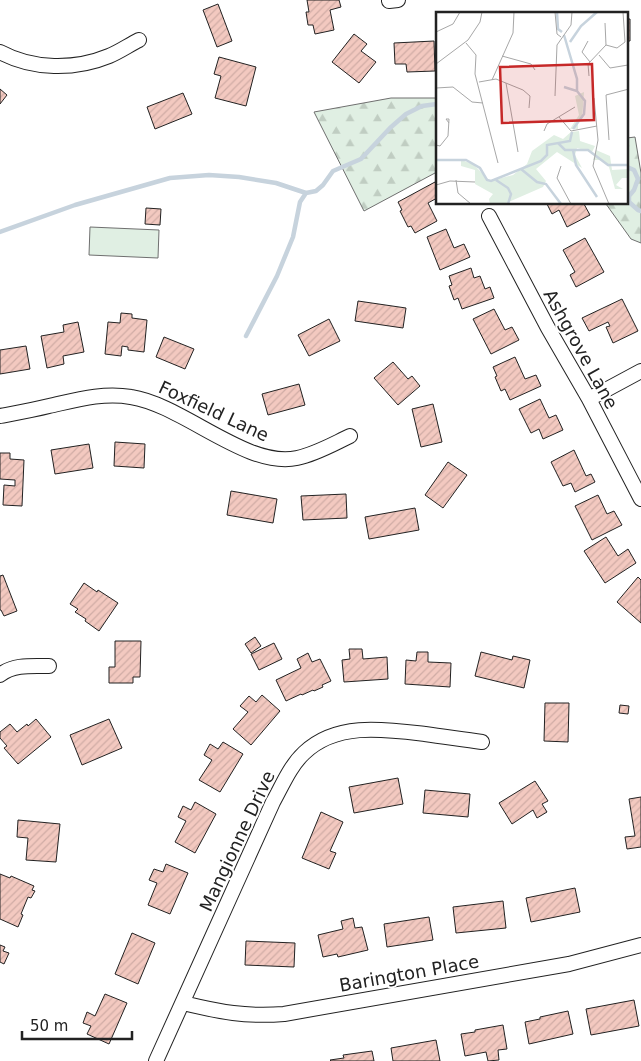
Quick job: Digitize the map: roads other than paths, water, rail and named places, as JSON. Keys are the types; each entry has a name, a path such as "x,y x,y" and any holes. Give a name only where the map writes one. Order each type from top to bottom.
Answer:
{"street":[{"path":"389,0 398,0"},
{"path":"0,52 33,64 65,66 86,63 109,56 139,40"},
{"name":"Ashgrove Lane","path":"489,216 641,499"},
{"path":"588,400 641,371"},
{"name":"Foxfield Lane","path":"0,416 103,395 130,396 148,400 242,448 265,456 284,459 296,458 315,453 350,436"},
{"path":"0,674 5,670 18,667 49,666"},
{"name":"Mangionne Drive","path":"156,1061 273,802 302,754 313,745 340,733 370,729 394,730 482,742"},
{"name":"Barington Place","path":"183,1002 219,1012 242,1015 264,1016 284,1014 569,964 641,946"}],"waterway":[{"path":"0,232 75,205 170,178 209,175 239,177 276,183 306,193 316,191 333,171 361,159 406,114 422,106 436,104"},
{"path":"628,167 634,170 638,179 634,190 629,196 629,202 641,211"},
{"path":"246,336 277,276 293,237 300,202 306,193"}]}
